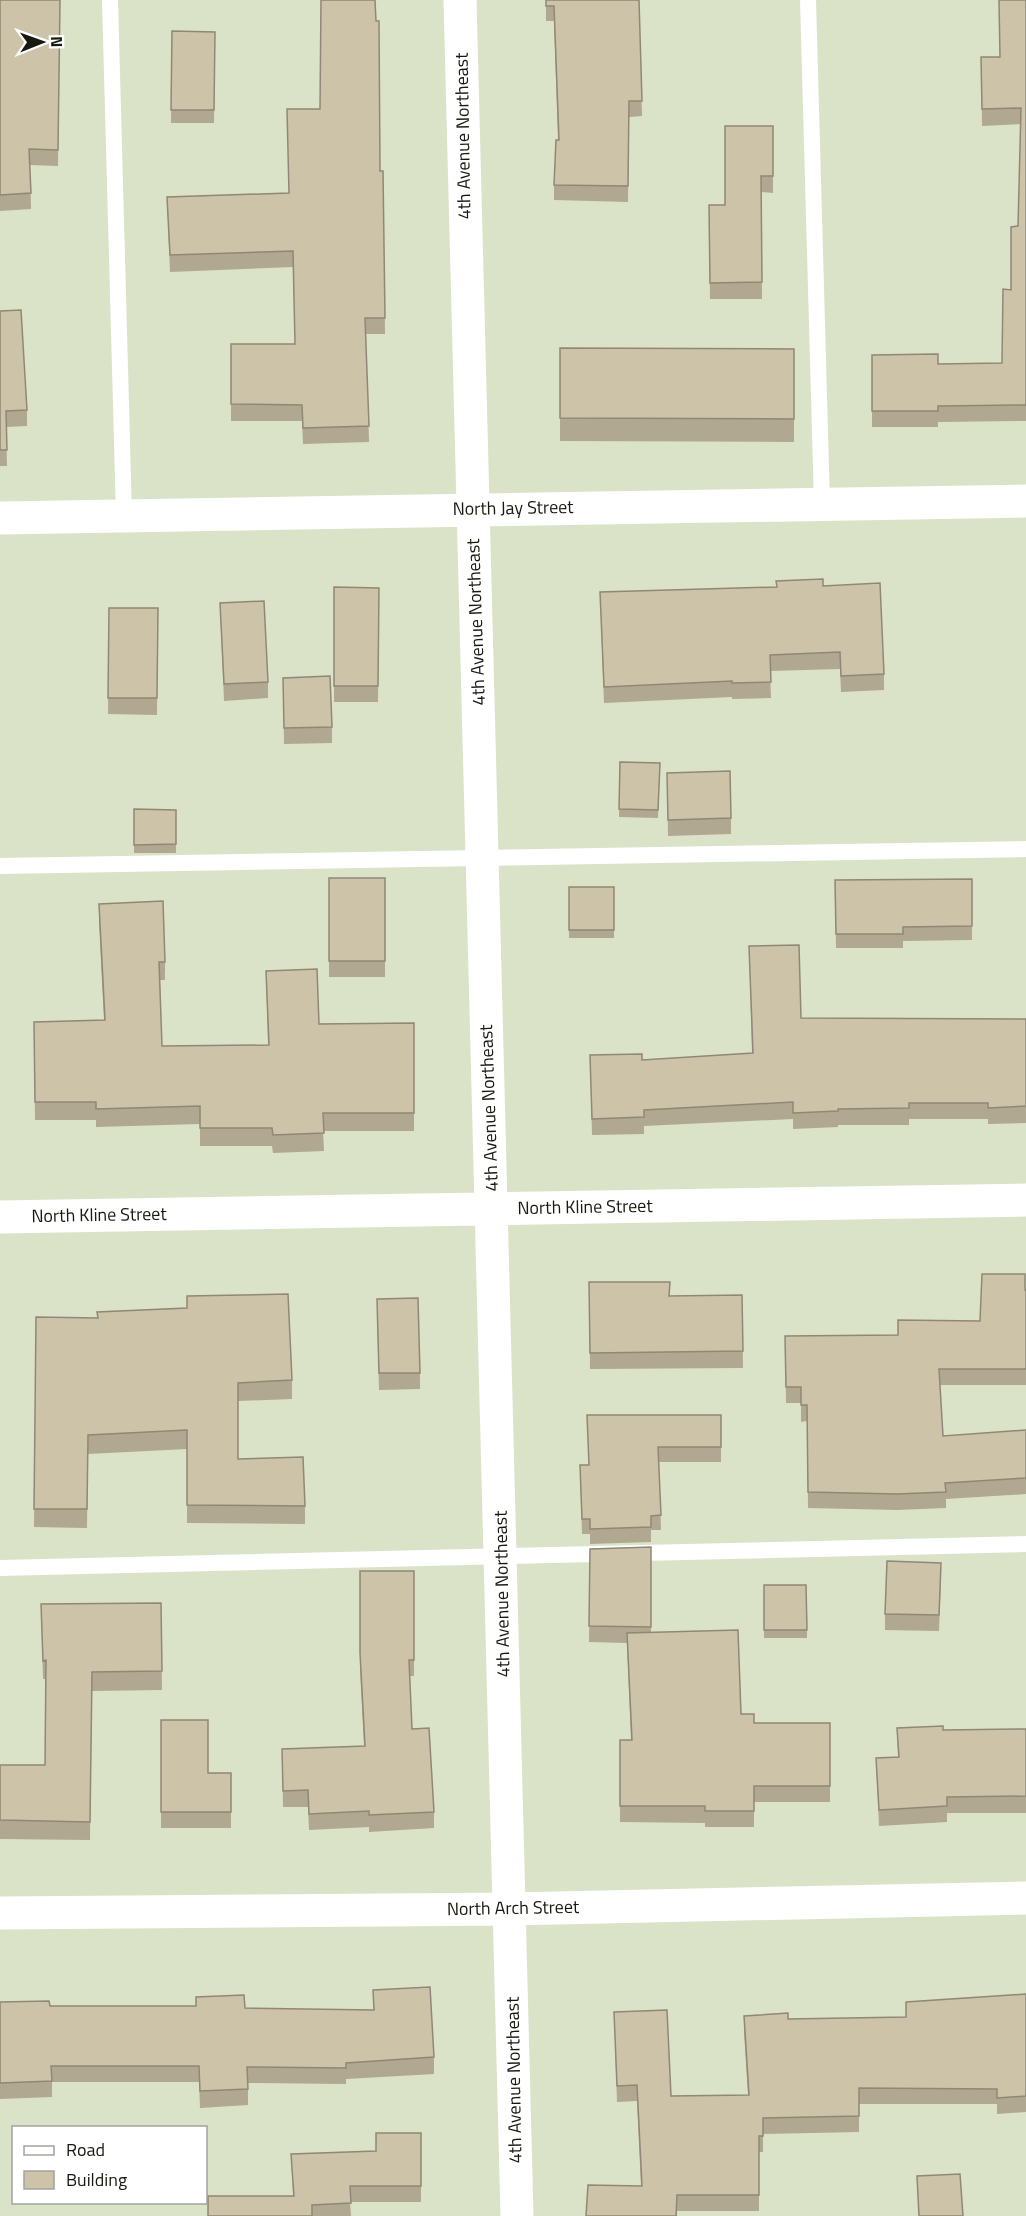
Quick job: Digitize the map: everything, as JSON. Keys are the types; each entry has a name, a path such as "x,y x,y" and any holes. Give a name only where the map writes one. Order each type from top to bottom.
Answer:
{"street":[{"name":"4th Avenue Northeast","path":"460,0 517,2216"},
{"name":"North Jay Street","path":"0,518 1026,501"},
{"name":"North Kline Street","path":"0,1217 1026,1200"},
{"name":"North Arch Street","path":"0,1913 510,1909 1026,1898"}],"lane":[{"path":"110,0 124,515"},
{"path":"808,0 822,504"},
{"path":"0,866 1026,849"},
{"path":"0,1568 1026,1544"}],"building":[{"path":"0,0 60,0 58,150 29,149 31,193 0,195"},
{"path":"321,0 375,0 376,21 379,21 380,171 383,171 385,318 365,318 369,426 303,428 302,405 231,404 231,344 295,344 293,251 170,255 167,197 289,193 287,109 320,109"},
{"path":"546,0 639,0 642,101 629,101 628,186 554,185 556,140 559,140 554,6 546,6"},
{"path":"999,0 1026,0 1026,405 938,406 938,411 872,411 872,355 938,354 938,364 1002,363 1003,289 1011,290 1011,227 1018,226 1021,108 982,109 981,57 1000,57"},
{"path":"172,31 215,32 214,110 171,110"},
{"path":"725,126 773,126 773,176 761,176 762,282 710,283 709,205 725,205"},
{"path":"21,310 27,410 6,411 7,450 0,450 0,311"},
{"path":"560,348 794,349 794,419 560,418"},
{"path":"823,579 823,586 880,583 884,674 841,676 840,652 770,655 771,682 732,683 732,681 604,687 600,592 777,587 776,581"},
{"path":"334,587 379,588 378,686 334,686"},
{"path":"264,601 268,682 224,684 220,603"},
{"path":"109,608 158,608 157,698 108,698"},
{"path":"330,676 332,727 284,728 283,678"},
{"path":"620,762 660,763 658,810 619,809"},
{"path":"730,771 731,818 668,820 667,773"},
{"path":"134,809 176,810 176,844 134,845"},
{"path":"329,878 385,878 385,961 329,961"},
{"path":"972,879 972,926 903,927 903,934 836,934 835,880"},
{"path":"569,887 614,887 614,930 569,930"},
{"path":"163,901 165,962 159,962 162,1046 269,1045 266,971 317,969 319,1024 414,1023 414,1113 323,1113 324,1133 273,1135 272,1128 200,1128 200,1106 96,1109 96,1102 35,1102 34,1022 105,1020 99,904"},
{"path":"799,945 801,1018 1026,1019 1026,1106 988,1108 988,1103 909,1103 909,1108 838,1109 838,1111 793,1113 793,1102 644,1110 644,1117 592,1119 590,1055 642,1054 642,1060 753,1053 749,946"},
{"path":"982,1274 1025,1274 1026,1369 939,1369 943,1436 1026,1430 1026,1478 945,1483 946,1492 897,1494 808,1492 807,1405 801,1405 801,1387 786,1387 785,1336 898,1335 898,1320 980,1321"},
{"path":"589,1282 670,1282 669,1296 742,1295 743,1351 590,1353"},
{"path":"288,1294 292,1380 238,1383 238,1459 303,1457 305,1506 187,1505 187,1430 88,1435 87,1509 34,1509 36,1317 98,1318 97,1312 187,1308 187,1296"},
{"path":"418,1298 420,1373 379,1373 377,1299"},
{"path":"587,1415 721,1415 721,1447 658,1447 661,1515 651,1516 651,1527 590,1529 590,1519 582,1519 580,1465 589,1465"},
{"path":"651,1547 651,1627 589,1626 590,1549"},
{"path":"887,1561 941,1563 939,1615 885,1614"},
{"path":"360,1571 414,1571 414,1660 409,1660 412,1729 429,1728 434,1812 369,1815 369,1811 309,1814 308,1790 283,1791 282,1749 365,1746 360,1653"},
{"path":"764,1585 806,1585 807,1630 764,1630"},
{"path":"161,1603 162,1671 92,1672 90,1822 0,1820 0,1765 45,1765 46,1660 43,1661 41,1604"},
{"path":"738,1630 741,1714 754,1714 754,1723 830,1723 830,1786 754,1786 754,1811 705,1811 705,1806 620,1806 620,1740 632,1740 627,1633"},
{"path":"161,1720 208,1720 208,1773 231,1773 231,1812 161,1812"},
{"path":"943,1726 943,1730 1026,1729 1026,1796 947,1797 947,1806 879,1810 876,1758 899,1757 897,1728"},
{"path":"430,1987 434,2057 346,2063 346,2068 247,2067 248,2089 200,2091 199,2066 51,2066 52,2081 0,2083 0,2002 49,2001 50,2006 196,2006 196,1997 244,1995 245,2008 374,2010 373,1990"},
{"path":"1026,1994 1026,2096 997,2098 997,2089 859,2088 859,2116 763,2118 763,2136 759,2136 759,2195 677,2195 676,2216 586,2216 588,2185 642,2186 637,2085 617,2086 614,2012 667,2010 671,2096 749,2095 744,2016 788,2013 788,2019 906,2017 906,2002"},
{"path":"376,2133 421,2133 421,2186 350,2186 351,2203 312,2205 312,2216 208,2216 208,2196 294,2196 291,2154 376,2151"},
{"path":"960,2174 963,2216 919,2216 917,2176"}]}
